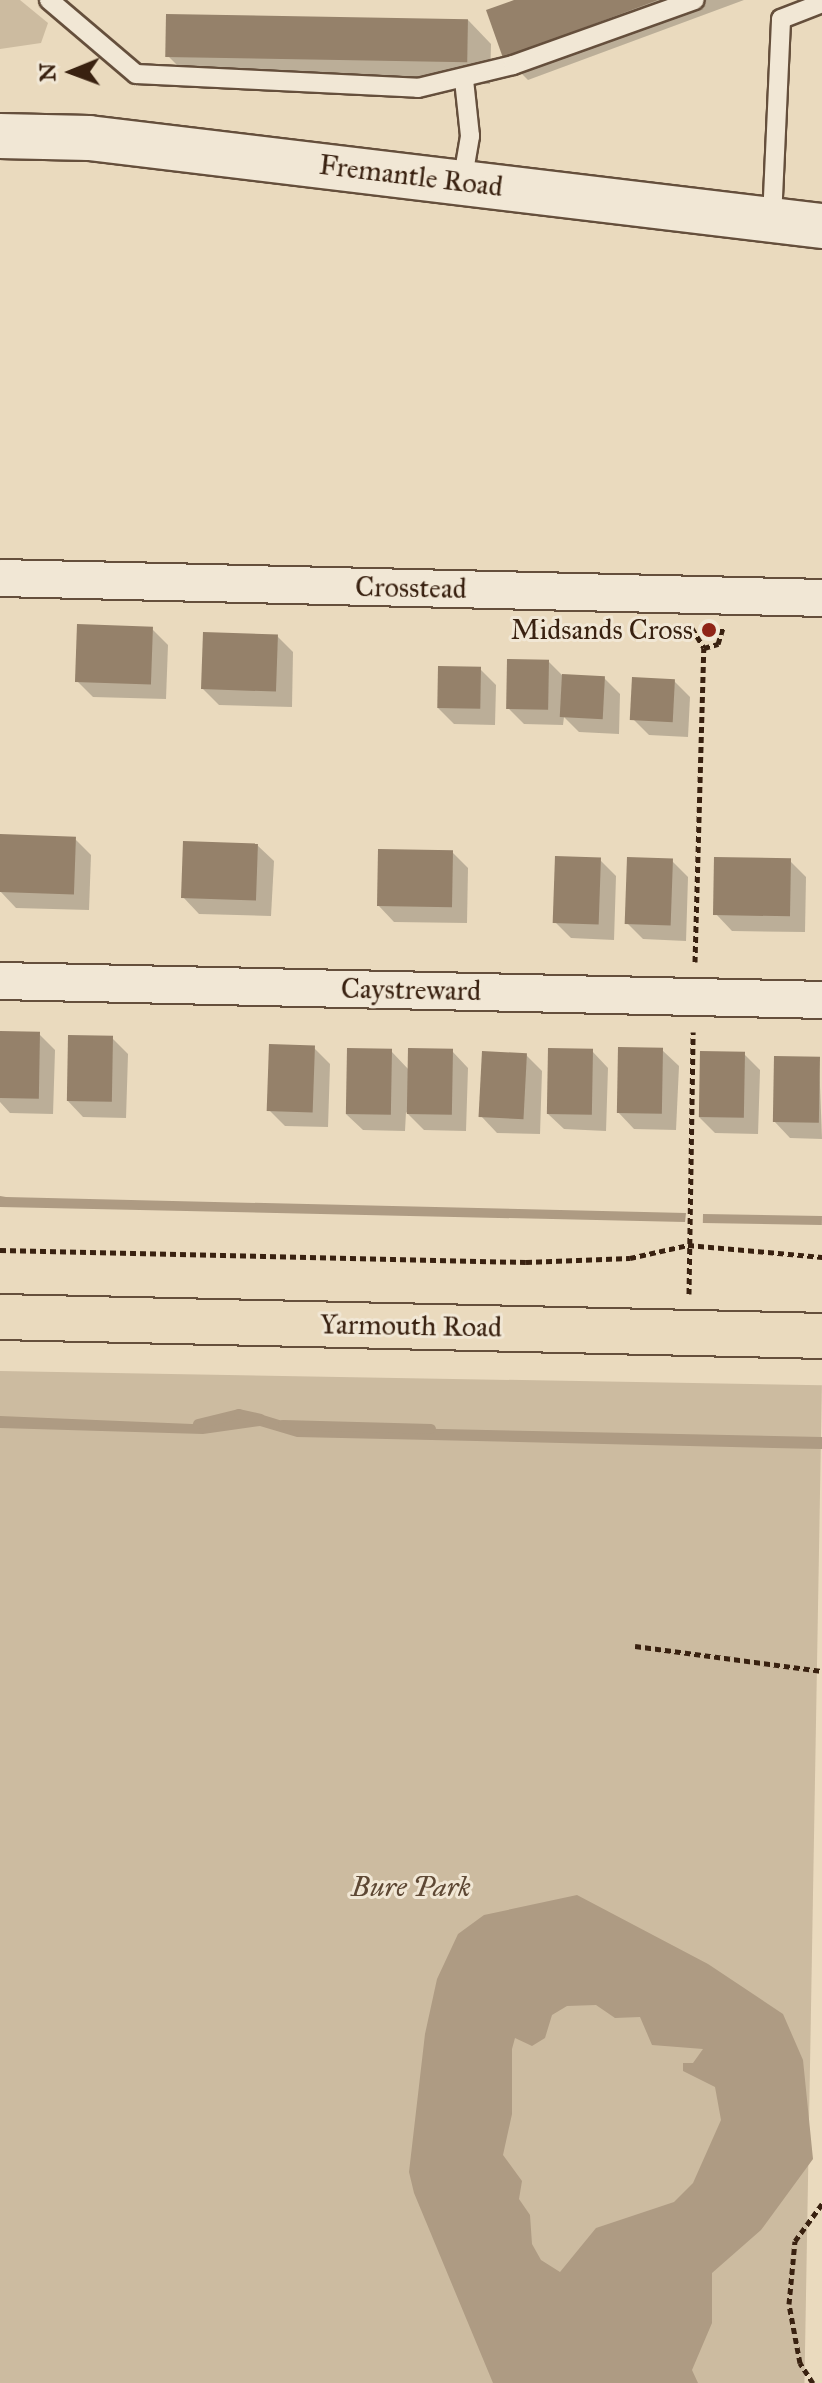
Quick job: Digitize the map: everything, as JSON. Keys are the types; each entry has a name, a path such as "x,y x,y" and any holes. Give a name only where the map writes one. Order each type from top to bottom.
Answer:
{"main road":[{"name":"Yarmouth Road","path":"0,1317 822,1336"}],"street":[{"name":"Fremantle Road","path":"0,136 89,138 822,226"},
{"name":"Crosstead","path":"0,578 822,598"},
{"name":"Caystreward","path":"0,981 822,1000"}],"lane":[{"path":"49,0 136,74 418,88 464,80 695,0"},
{"path":"772,220 781,19 789,4 822,3"},
{"path":"462,183 470,136 464,80"}],"path":[{"path":"0,1250 526,1262 630,1258 688,1245 822,1257"},
{"path":"635,1646 822,1671"},
{"path":"813,2383 800,2363 789,2304 795,2241 822,2204"}],"green space":[{"path":"0,0 20,0 48,23 41,43 0,49"},
{"name":"Bure Park","path":"0,1371 822,1385 804,2383 0,2383"}],"shaded area":[{"path":"0,1196 686,1213 685,1222 0,1207"},
{"path":"703,1214 822,1216 822,1225 703,1223"},
{"path":"263,1415 299,1426 822,1437 822,1449 297,1437 260,1426 203,1434 0,1428 0,1416 192,1424"},
{"path":"577,1895 708,1964 783,2014 803,2060 813,2159 761,2230 712,2273 712,2323 692,2370 698,2383 493,2383 414,2193 409,2172 425,2034 437,1979 458,1934 484,1915","holes":["596,2005 615,2018 640,2017 652,2045 703,2049 693,2063 683,2063 683,2071 715,2087 721,2120 693,2183 674,2202 596,2228 560,2272 541,2260 532,2244 530,2215 519,2199 522,2181 503,2155 512,2114 512,2049 515,2038 532,2046 545,2038 552,2015 567,2006"]}],"building":[{"path":"514,0 658,0 503,58 486,10"},
{"path":"166,14 468,19 467,62 165,57"},
{"path":"77,624 153,627 151,685 75,682"},
{"path":"203,632 278,635 276,692 201,689"},
{"path":"507,659 549,660 548,710 506,709"},
{"path":"438,666 481,667 480,709 437,708"},
{"path":"562,674 605,676 603,719 560,717"},
{"path":"632,677 675,679 673,722 630,720"},
{"path":"0,834 76,837 74,895 0,892"},
{"path":"183,841 258,844 256,901 181,898"},
{"path":"378,849 453,850 452,907 377,906"},
{"path":"555,856 601,858 599,925 553,923"},
{"path":"627,857 673,859 671,926 625,924"},
{"path":"714,857 791,858 790,916 713,915"},
{"path":"0,1031 40,1032 39,1099 0,1098"},
{"path":"68,1035 113,1036 112,1102 67,1101"},
{"path":"269,1044 315,1046 313,1113 267,1111"},
{"path":"618,1047 663,1048 662,1114 617,1113"},
{"path":"347,1048 392,1049 391,1115 346,1114"},
{"path":"408,1048 453,1049 452,1115 407,1114"},
{"path":"548,1048 593,1049 592,1115 547,1114"},
{"path":"482,1051 527,1053 523,1119 479,1117"},
{"path":"700,1051 745,1052 744,1118 699,1117"},
{"path":"774,1056 820,1057 819,1123 773,1122"}],"waterway":[{"path":"198,1424 239,1414 260,1419"},
{"path":"283,1425 431,1429"}],"place":[{"name":"Midsands Cross","path":"709,630"}]}
